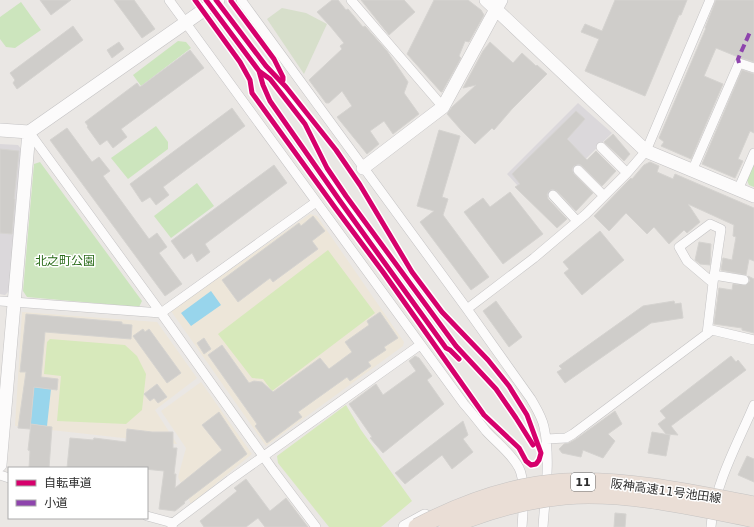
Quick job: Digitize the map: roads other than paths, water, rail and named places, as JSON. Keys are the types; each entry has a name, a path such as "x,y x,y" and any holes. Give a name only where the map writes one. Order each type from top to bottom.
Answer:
{"highway":[{"name":"阪神高速11号池田線","path":"417,527 437,516 487,497 512,490 563,482 590,482 648,486 754,505"},
{"name":"阪神高速11号池田線","path":"448,527 486,512 513,504 565,496 589,495 647,500 754,520"}],"street":[{"path":"169,0 464,404 520,469 522,487 522,527"},
{"path":"0,130 29,132 218,0"},
{"path":"241,0 531,399 544,426 546,439 547,456 543,527"},
{"path":"351,0 443,107"},
{"path":"486,0 499,5 646,151 754,196"},
{"path":"467,309 534,258 577,221 627,173 646,151 710,0"},
{"path":"363,168 443,107 499,5"},
{"path":"692,171 739,63 754,68"},
{"path":"0,465 29,132"},
{"path":"29,132 161,313 219,396 316,527"},
{"path":"602,148 627,173"},
{"path":"738,190 754,153"},
{"path":"578,170 604,196"},
{"path":"552,195 577,221"},
{"path":"0,301 161,313 316,202"},
{"path":"707,334 714,279 720,229 710,224 679,247 687,261 714,279 744,280"},
{"path":"546,439 566,438 573,434 712,330 754,340"},
{"path":"148,516 173,525 264,456 420,345"},
{"path":"711,527 712,514 721,483 754,405"},
{"path":"472,527 522,487"},
{"path":"405,527 468,495 503,488 522,487 599,494 754,520"}],"water":[{"path":"211,291 221,305 191,326 181,313"},
{"path":"34,387 51,389 47,426 30,424"}],"park label":[{"name":"北之町公園","path":"65,261"}]}
